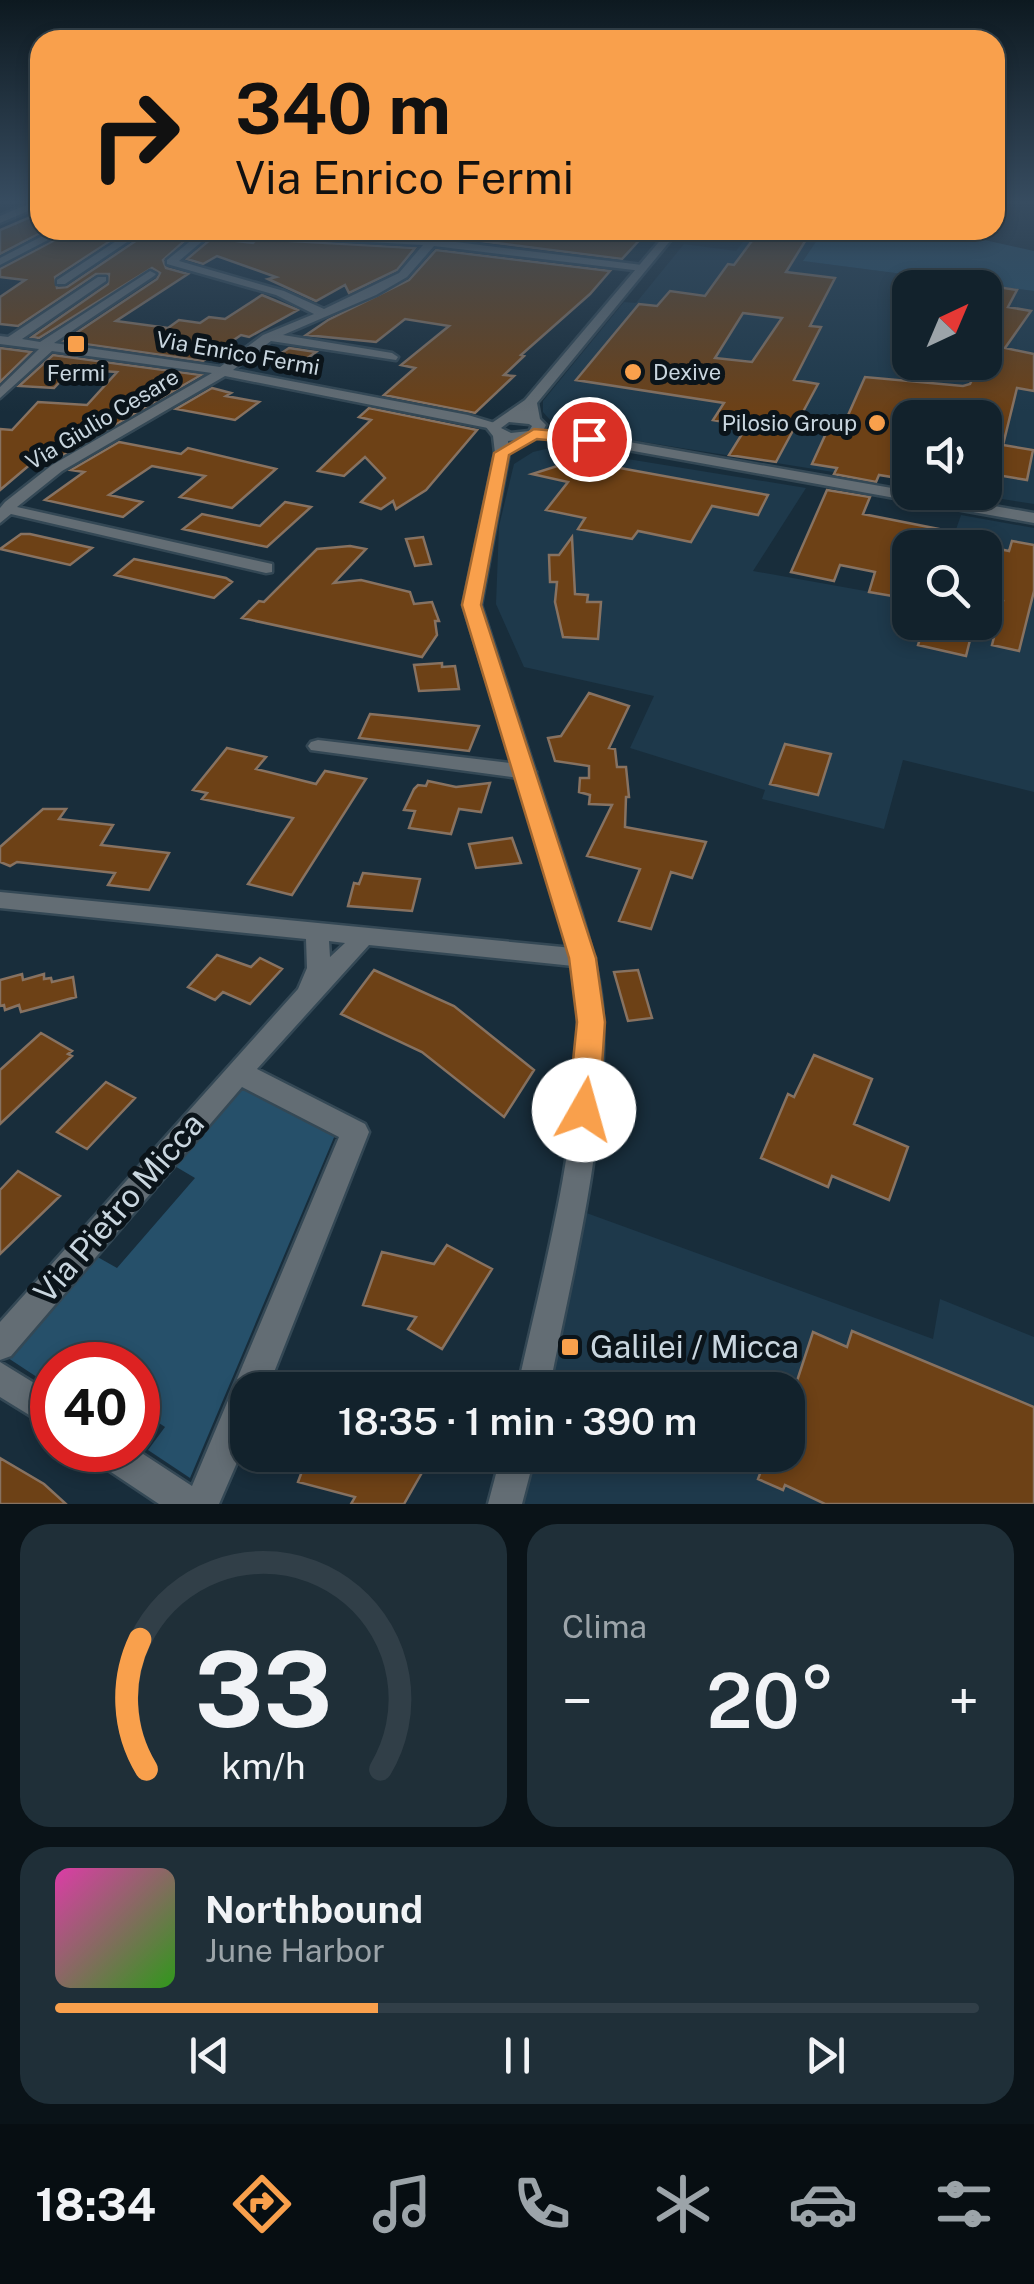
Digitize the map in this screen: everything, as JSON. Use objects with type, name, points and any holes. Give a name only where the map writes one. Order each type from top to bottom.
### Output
[{"type":"street","points":[[61,282],[76,272]]},
{"type":"street","points":[[209,272],[250,283],[322,313]]},
{"type":"street","name":"Via Giulio Cesare","points":[[3,514],[56,468],[94,450],[216,376],[271,337],[405,272]]},
{"type":"street","points":[[537,1372],[572,1206],[590,1072],[591,1022],[583,958],[472,605],[501,430],[530,403],[639,272]]},
{"type":"street","points":[[0,394],[47,345],[150,274]]},
{"type":"street","points":[[6,340],[102,279]]},
{"type":"street","points":[[271,337],[392,357]]},
{"type":"street","name":"Via Enrico Fermi","points":[[6,340],[219,371],[468,418],[501,430],[533,429]]},
{"type":"street","points":[[530,403],[533,429]]},
{"type":"street","points":[[501,430],[533,429],[1034,518]]},
{"type":"street","name":"Via Giulio Cesare","points":[[3,514],[266,568]]},
{"type":"street","points":[[318,746],[526,772]]},
{"type":"street","points":[[0,900],[583,958]]},
{"type":"street","name":"Via Pietro Micca","points":[[302,1000],[319,968],[317,933]]},
{"type":"street","name":"Via Pietro Micca","points":[[0,1345],[302,1000],[357,946],[360,937]]},
{"type":"street","points":[[238,1072],[355,1132],[258,1372]]},
{"type":"street","points":[[0,1378],[30,1398]]},
{"type":"street","points":[[202,1504],[230,1439]]},
{"type":"street","points":[[141,1472],[189,1504]]},
{"type":"street","points":[[505,1504],[513,1472]]},
{"type":"shaded area","points":[[661,272],[892,272],[892,380],[1002,380],[1002,287],[1034,291],[1034,504],[1002,499],[1002,400],[892,400],[892,477],[871,478],[576,431],[551,421],[543,412],[543,401],[624,302],[636,303]]},
{"type":"shaded area","points":[[1002,272],[1034,272],[1034,291],[1002,287]]},
{"type":"shaded area","points":[[554,447],[806,488],[753,571],[892,596],[892,640],[1002,640],[1002,530],[956,530],[961,515],[1034,528],[1034,792],[903,760],[884,829],[762,799],[765,790],[630,748],[654,696],[524,667],[496,604],[499,526],[514,464],[533,452]]},
{"type":"shaded area","points":[[240,1087],[335,1135],[235,1372],[230,1372],[230,1383],[190,1478],[160,1458],[160,1434],[165,1427],[160,1424],[160,1342],[30,1342],[30,1372],[5,1356],[94,1255],[117,1268],[195,1178],[173,1165]]},
{"type":"shaded area","points":[[581,1211],[933,1339],[940,1299],[1034,1337],[1034,1504],[523,1504],[530,1472],[805,1472],[805,1372],[550,1372]]},
{"type":"building","points":[[0,272],[62,272],[55,277],[57,288],[67,287],[89,272],[145,272],[39,338],[32,337],[108,284],[109,274],[96,274],[18,326],[0,324],[0,297],[25,280],[0,277]]},
{"type":"building","points":[[262,272],[392,272],[349,293],[345,285],[316,301],[268,279],[276,277]]},
{"type":"building","points":[[416,272],[609,272],[521,355],[524,356],[504,375],[514,376],[475,413],[384,395],[415,368],[401,365],[449,326],[405,319],[376,342],[306,335],[409,280]]},
{"type":"building","points":[[722,272],[788,272],[835,278],[810,326],[821,327],[794,380],[818,384],[776,462],[729,455],[747,426],[713,420],[724,403],[576,380],[639,304],[657,306],[670,291],[705,296]],"holes":[[[743,313],[782,318],[752,362],[715,358]]]},
{"type":"building","points":[[160,273],[188,274],[116,321],[168,328],[179,320],[200,323],[209,317],[225,319],[262,295],[298,310],[249,337],[241,335],[203,361],[64,341],[157,279]]},
{"type":"building","name":"Pilosio Group","points":[[1002,288],[1017,290],[1008,307],[1031,311],[1005,348],[1034,354],[1034,391],[1017,388],[1003,445],[1033,450],[1027,480],[1002,476],[1002,400],[892,400],[892,477],[879,475],[876,482],[834,474],[837,468],[812,464],[828,429],[841,431],[865,377],[970,384],[972,380],[1002,380]]},
{"type":"building","points":[[0,348],[31,352],[0,382]]},
{"type":"building","points":[[289,348],[316,352],[295,367],[268,362]]},
{"type":"building","points":[[53,355],[201,375],[46,465],[33,462],[0,490],[0,429],[12,430],[38,402],[87,405],[117,372],[72,369],[54,388],[19,386]]},
{"type":"building","points":[[212,388],[231,393],[226,396],[259,402],[235,420],[176,409]]},
{"type":"building","points":[[369,408],[477,430],[426,490],[396,509],[393,501],[381,509],[361,502],[385,478],[365,457],[344,476],[318,471],[371,420],[359,417]]},
{"type":"building","points":[[119,442],[181,454],[188,448],[276,469],[232,508],[180,497],[205,476],[152,466],[109,495],[142,502],[123,517],[45,500],[84,472],[71,470]]},
{"type":"building","points":[[576,460],[768,495],[758,515],[712,506],[691,542],[638,531],[632,539],[578,529],[585,518],[546,510],[568,482],[532,474]]},
{"type":"building","points":[[827,490],[870,497],[863,514],[944,530],[892,530],[892,596],[869,592],[875,572],[840,565],[834,581],[791,572]]},
{"type":"building","points":[[285,502],[311,507],[267,547],[183,529],[202,514],[260,526]]},
{"type":"building","points":[[21,534],[92,548],[70,565],[0,549]]},
{"type":"building","points":[[423,537],[431,564],[415,566],[406,539]]},
{"type":"building","points":[[572,537],[575,594],[588,595],[587,602],[601,602],[598,639],[563,637],[555,602],[557,582],[550,582],[549,555],[559,555]]},
{"type":"building","points":[[1012,541],[1034,545],[1034,591],[1019,651],[992,645],[993,640],[1002,640],[1002,550],[1009,551]]},
{"type":"building","points":[[317,549],[366,549],[334,583],[361,580],[410,592],[414,604],[432,602],[439,621],[435,621],[437,635],[422,657],[242,618],[259,601],[264,602]]},
{"type":"building","points":[[134,559],[232,582],[214,598],[115,575]]},
{"type":"building","points":[[920,640],[970,640],[966,656],[918,645]]},
{"type":"building","points":[[442,663],[442,667],[455,666],[459,689],[419,691],[414,665]]},
{"type":"building","points":[[589,693],[629,706],[609,748],[615,749],[617,767],[626,767],[629,797],[625,827],[706,842],[692,878],[671,872],[651,929],[619,921],[640,869],[587,856],[612,805],[589,804],[590,795],[579,792],[580,778],[589,778],[589,766],[555,761],[548,738],[561,736]]},
{"type":"building","points":[[370,714],[479,726],[469,751],[359,738]]},
{"type":"building","points":[[785,744],[831,754],[818,795],[770,784]]},
{"type":"building","points":[[227,748],[266,757],[256,769],[316,784],[325,771],[366,779],[292,895],[248,884],[293,818],[202,799],[207,793],[193,790]]},
{"type":"building","points":[[428,781],[456,787],[490,783],[481,812],[459,809],[451,834],[409,828],[415,811],[404,810],[414,789],[426,786]]},
{"type":"building","points":[[43,809],[66,809],[59,819],[113,825],[101,845],[169,853],[149,890],[108,885],[115,873],[17,862],[10,866],[0,862],[0,847]]},
{"type":"building","points":[[512,838],[521,863],[476,868],[469,844]]},
{"type":"building","points":[[363,873],[420,879],[412,911],[348,906],[354,883],[359,884]]},
{"type":"building","points":[[217,955],[251,967],[260,958],[282,969],[250,1004],[223,992],[215,1000],[188,987]]},
{"type":"building","points":[[374,970],[454,1006],[534,1070],[504,1117],[422,1052],[341,1014]]},
{"type":"building","points":[[638,970],[652,1018],[628,1021],[614,972]]},
{"type":"building","points":[[22,974],[23,980],[44,974],[44,979],[51,978],[52,982],[73,977],[76,997],[21,1012],[19,1005],[5,1010],[4,1005],[0,1006],[0,980]]},
{"type":"building","points":[[41,1033],[72,1051],[68,1054],[72,1056],[0,1124],[0,1070]]},
{"type":"building","points":[[814,1055],[872,1079],[854,1124],[908,1147],[889,1200],[832,1176],[828,1187],[761,1158],[788,1094],[794,1097]]},
{"type":"building","points":[[106,1082],[135,1098],[87,1149],[57,1132]]},
{"type":"building","points":[[18,1171],[60,1196],[0,1254],[0,1190]]},
{"type":"building","points":[[447,1245],[492,1269],[442,1349],[408,1329],[416,1317],[363,1305],[382,1252],[434,1264]]},
{"type":"building","points":[[852,1331],[1034,1407],[1034,1504],[825,1504],[785,1485],[783,1490],[758,1479],[761,1472],[805,1472],[805,1372],[800,1372],[813,1332],[847,1347]]},
{"type":"building","points":[[0,1458],[44,1484],[66,1504],[0,1504]]},
{"type":"building","points":[[302,1472],[422,1472],[404,1504],[351,1504],[355,1497],[298,1482]]},
{"type":"place","name":"Fermi","points":[[76,344]]},
{"type":"place","name":"Dexive","points":[[633,372]]},
{"type":"place","name":"Pilosio Group","points":[[877,423]]},
{"type":"place","name":"Galilei / Micca","points":[[570,1347]]},
{"type":"route","points":[[584,1110],[591,1022],[583,958],[472,605],[502,453],[534,434],[589,439]]}]
